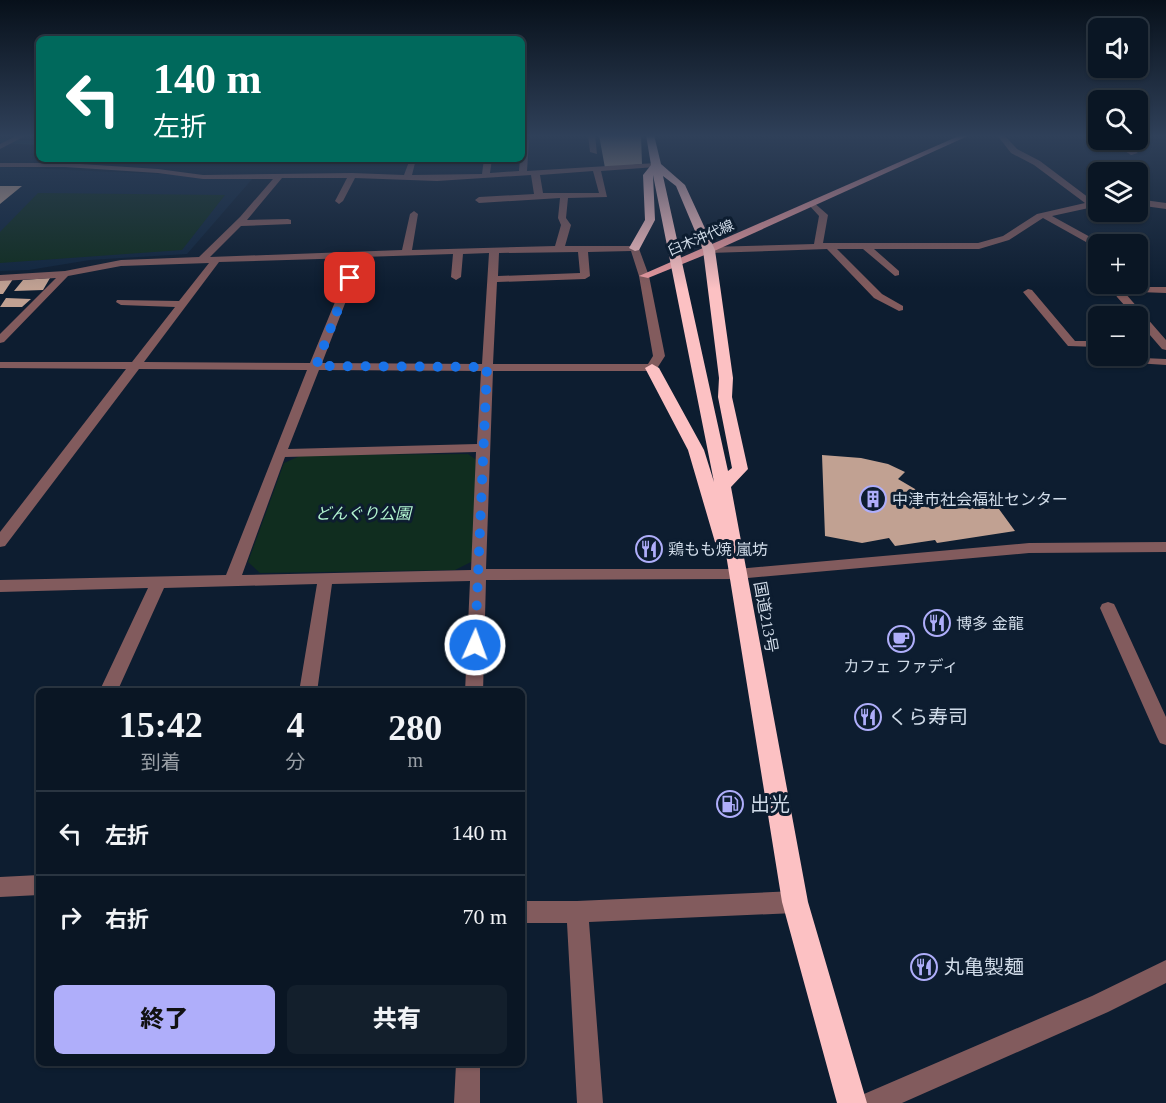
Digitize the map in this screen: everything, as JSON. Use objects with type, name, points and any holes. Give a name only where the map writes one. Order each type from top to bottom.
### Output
[{"type":"highway","points":[[635,248],[650,220],[649,186]]},
{"type":"highway","name":"国道213号","points":[[661,186],[723,486],[795,902],[852,1103]]},
{"type":"highway","points":[[681,186],[709,250],[726,378],[725,397],[740,469],[723,486]]},
{"type":"highway","points":[[652,368],[696,450],[716,521],[737,574]]},
{"type":"main road","name":"臼木沖代線","points":[[644,276],[709,250],[851,186]]},
{"type":"street","points":[[201,261],[271,186]]},
{"type":"street","points":[[339,201],[346,186]]},
{"type":"street","points":[[537,186],[539,196]]},
{"type":"street","points":[[478,200],[604,195],[602,186]]},
{"type":"street","points":[[1070,186],[1088,200]]},
{"type":"street","points":[[559,249],[566,225],[562,218],[564,196]]},
{"type":"street","points":[[812,204],[824,215],[823,246],[878,296],[899,308]]},
{"type":"street","points":[[1148,204],[1166,206]]},
{"type":"street","points":[[709,250],[823,246],[979,246],[1006,238],[1044,215],[1088,205]]},
{"type":"street","points":[[406,254],[414,214]]},
{"type":"street","points":[[1044,215],[1088,239]]},
{"type":"street","points":[[239,223],[288,222]]},
{"type":"street","points":[[865,246],[895,273]]},
{"type":"street","points":[[0,278],[65,274],[121,263],[494,250],[635,248],[644,276],[659,356],[652,368],[0,365]]},
{"type":"street","points":[[492,279],[585,276],[583,249]]},
{"type":"street","points":[[474,688],[483,448],[494,250]]},
{"type":"street","points":[[456,278],[458,252]]},
{"type":"street","points":[[232,579],[359,256]]},
{"type":"street","points":[[0,542],[216,260]]},
{"type":"street","points":[[0,340],[65,274]]},
{"type":"street","points":[[1148,290],[1166,290]]},
{"type":"street","points":[[1028,292],[1072,344],[1088,344]]},
{"type":"street","points":[[1121,295],[1166,347]]},
{"type":"street","points":[[121,302],[183,304]]},
{"type":"street","points":[[1151,332],[1166,332]]},
{"type":"street","points":[[1148,361],[1166,362]]},
{"type":"street","points":[[280,453],[483,448]]},
{"type":"street","points":[[0,586],[232,579],[326,580],[478,575],[737,574],[1029,548],[1166,547]]},
{"type":"street","points":[[309,688],[326,580]]},
{"type":"street","points":[[110,688],[158,583]]},
{"type":"street","points":[[1108,608],[1166,737]]},
{"type":"street","points":[[0,887],[36,885]]},
{"type":"street","points":[[525,912],[577,912],[795,902]]},
{"type":"street","points":[[577,912],[590,1103]]},
{"type":"street","points":[[873,1103],[1164,976]]},
{"type":"street","points":[[467,1103],[468,1066]]},
{"type":"shaded area","points":[[0,186],[246,186],[187,254],[90,260],[29,270],[0,271]]},
{"type":"green space","points":[[38,193],[225,195],[182,250],[0,263],[0,232]]},
{"type":"green space","name":"どんぐり公園","points":[[468,454],[478,461],[473,561],[455,570],[260,573],[248,562],[284,463],[302,455]]},
{"type":"building","points":[[0,186],[21,186],[0,204]]},
{"type":"building","points":[[50,278],[43,290],[14,291],[23,280]]},
{"type":"building","points":[[13,279],[3,294],[0,294],[0,280]]},
{"type":"building","points":[[6,298],[31,299],[22,307],[0,307]]},
{"type":"building","name":"中津市社会福祉センター","points":[[822,455],[861,458],[888,464],[905,472],[898,479],[915,489],[927,503],[988,494],[1015,531],[937,543],[935,540],[895,546],[889,538],[862,543],[825,536]]},
{"type":"place","name":"中津市社会福祉センター","points":[[873,499]]},
{"type":"place","name":"鶏もも焼 嵐坊","points":[[649,549]]},
{"type":"place","name":"博多 金龍","points":[[937,623]]},
{"type":"place","name":"カフェ ファディ","points":[[901,639]]},
{"type":"place","name":"くら寿司","points":[[868,717]]},
{"type":"place","name":"出光","points":[[730,804]]},
{"type":"place","name":"丸亀製麺","points":[[924,967]]},
{"type":"route","points":[[350,278],[316,366],[487,367],[475,645]]}]
